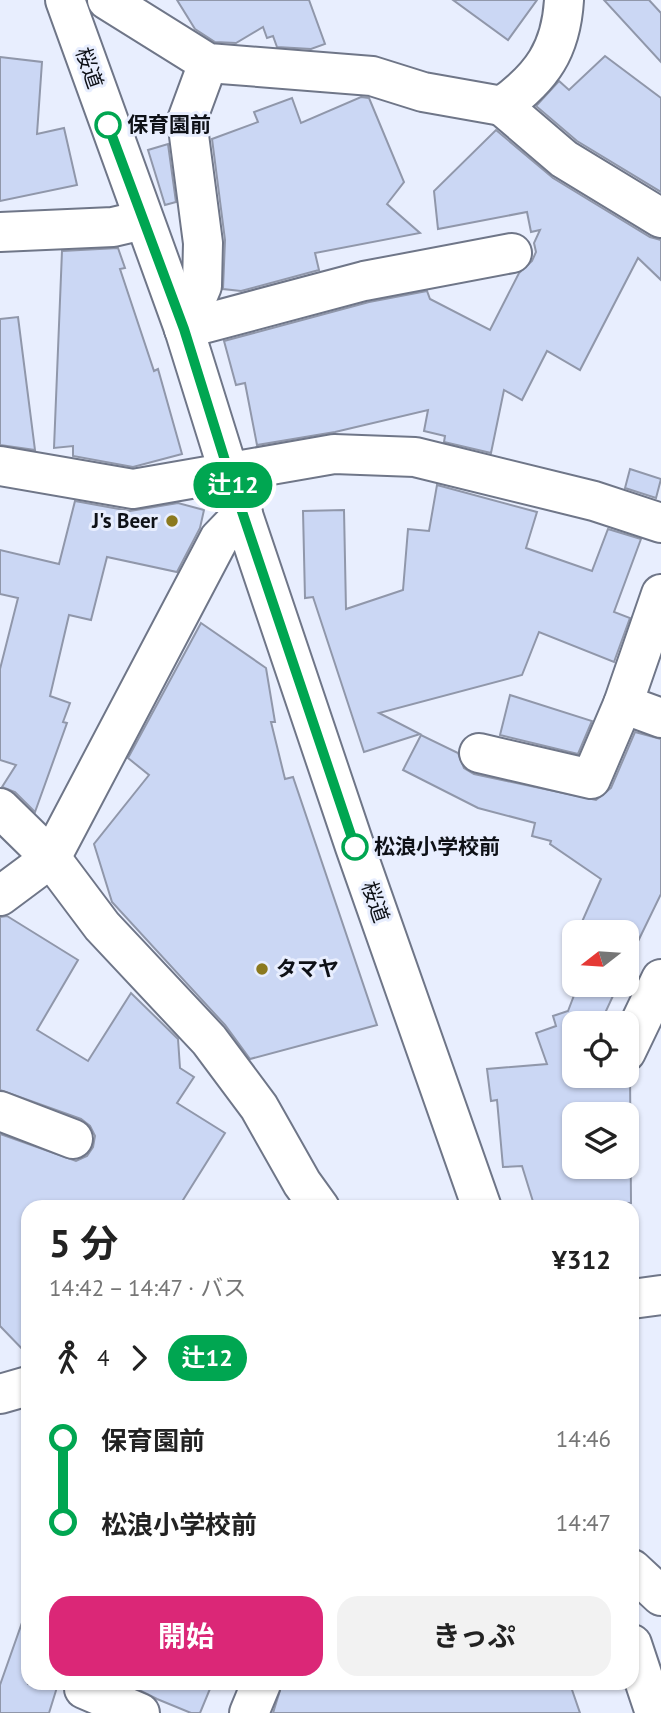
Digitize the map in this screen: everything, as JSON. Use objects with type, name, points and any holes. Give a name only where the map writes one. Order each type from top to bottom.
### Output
[{"type":"street","name":"桜道","points":[[65,0],[184,329],[228,470],[479,1200]]},
{"type":"street","points":[[107,0],[208,63],[372,76],[423,92],[502,106],[564,159],[661,218]]},
{"type":"street","points":[[502,106],[526,89],[551,57],[563,27],[564,0]]},
{"type":"street","points":[[184,329],[202,286],[203,243],[187,120],[208,63]]},
{"type":"street","points":[[0,232],[113,227],[143,220]]},
{"type":"street","points":[[184,329],[364,281],[512,253]]},
{"type":"street","points":[[0,466],[133,489],[228,470],[334,454],[415,457],[594,501],[661,523]]},
{"type":"street","points":[[0,896],[51,858],[219,539],[243,514]]},
{"type":"street","points":[[479,753],[591,779],[623,704],[661,594]]},
{"type":"street","points":[[623,704],[661,718]]},
{"type":"street","points":[[0,808],[51,858],[102,926],[209,1040],[259,1107],[314,1200]]},
{"type":"street","points":[[639,1025],[661,979]]},
{"type":"street","points":[[0,1111],[73,1139]]},
{"type":"street","points":[[639,1298],[661,1295]]},
{"type":"street","points":[[0,1394],[21,1388]]},
{"type":"street","points":[[639,1576],[661,1596]]},
{"type":"street","points":[[639,1665],[655,1713]]},
{"type":"street","points":[[249,1713],[259,1690]]},
{"type":"street","points":[[82,1695],[141,1713]]},
{"type":"building","points":[[177,0],[309,0],[325,44],[311,49],[277,47],[273,36],[267,38],[263,27],[236,43],[215,42],[195,29]]},
{"type":"building","points":[[453,0],[537,0],[508,40]]},
{"type":"building","points":[[604,0],[649,0],[661,13],[661,62]]},
{"type":"building","points":[[605,56],[661,98],[661,192],[577,141],[536,106],[559,81],[569,90]]},
{"type":"building","points":[[0,57],[42,62],[37,134],[64,128],[77,185],[0,201]]},
{"type":"building","points":[[361,97],[369,98],[404,182],[387,204],[420,233],[315,253],[319,270],[241,291],[223,289],[225,240],[212,139],[258,122],[254,112],[292,98],[301,123]]},
{"type":"building","points":[[496,130],[553,178],[650,237],[661,240],[661,280],[638,258],[580,370],[547,351],[522,400],[504,390],[491,453],[444,442],[445,436],[424,431],[428,410],[335,432],[257,445],[245,383],[236,385],[224,341],[369,302],[427,291],[430,299],[490,330],[519,273],[532,261],[536,252],[534,243],[540,230],[531,232],[527,212],[438,229],[434,191]]},
{"type":"building","points":[[168,144],[176,202],[165,205],[148,150]]},
{"type":"building","points":[[118,248],[125,268],[120,269],[154,371],[158,369],[182,454],[133,467],[73,456],[73,446],[54,448],[62,251]]},
{"type":"building","points":[[18,317],[35,450],[0,445],[0,319]]},
{"type":"building","points":[[630,469],[661,479],[656,498],[625,488]]},
{"type":"building","points":[[437,485],[537,512],[526,548],[592,571],[608,529],[641,539],[614,612],[630,618],[614,662],[539,632],[522,675],[379,713],[420,734],[364,752],[313,597],[305,598],[303,511],[344,510],[346,609],[403,590],[408,529],[429,531]]},
{"type":"building","points":[[75,501],[130,511],[178,503],[204,510],[200,528],[177,572],[107,557],[91,620],[69,615],[50,696],[70,703],[63,722],[67,723],[35,812],[15,792],[2,787],[16,765],[0,760],[0,669],[18,598],[0,594],[0,550],[59,564]]},
{"type":"building","name":"タマヤ","points":[[201,623],[266,668],[275,722],[271,722],[285,779],[293,777],[377,1025],[250,1059],[225,1025],[112,902],[94,844],[149,775],[128,758]]},
{"type":"building","points":[[510,695],[592,721],[578,754],[500,735]]},
{"type":"building","points":[[635,732],[661,739],[661,894],[639,939],[639,920],[583,920],[601,879],[550,844],[551,841],[532,836],[535,823],[478,808],[403,770],[421,735],[458,753],[464,768],[474,774],[596,800],[611,788]]},
{"type":"building","points":[[7,916],[78,960],[37,1030],[88,1061],[131,993],[178,1039],[180,1068],[194,1077],[177,1103],[225,1133],[183,1200],[21,1200],[21,1348],[0,1326],[0,1134],[76,1161],[87,1156],[93,1147],[95,1136],[90,1126],[81,1119],[0,1090],[0,917]]},
{"type":"building","points":[[573,998],[612,998],[606,1011],[568,1011]]},
{"type":"building","points":[[562,1013],[562,1088],[630,1088],[630,1102],[562,1102],[562,1179],[631,1179],[631,1200],[533,1200],[522,1166],[503,1167],[497,1100],[491,1101],[487,1069],[547,1064],[536,1033],[556,1026],[553,1016]]},
{"type":"building","points":[[21,1626],[21,1690],[56,1690],[49,1713],[0,1713],[0,1685]]},
{"type":"building","points":[[139,1690],[210,1690],[200,1713],[191,1713]]},
{"type":"building","points":[[280,1690],[572,1690],[580,1713],[273,1713]]},
{"type":"bus line","name":"辻12","points":[[108,125],[184,329],[228,470],[355,847]]},
{"type":"place","name":"保育園前","points":[[108,125]]},
{"type":"place","name":"J's Beer","points":[[172,521]]},
{"type":"place","name":"松浪小学校前","points":[[355,847]]},
{"type":"place","name":"タマヤ","points":[[262,969]]}]
